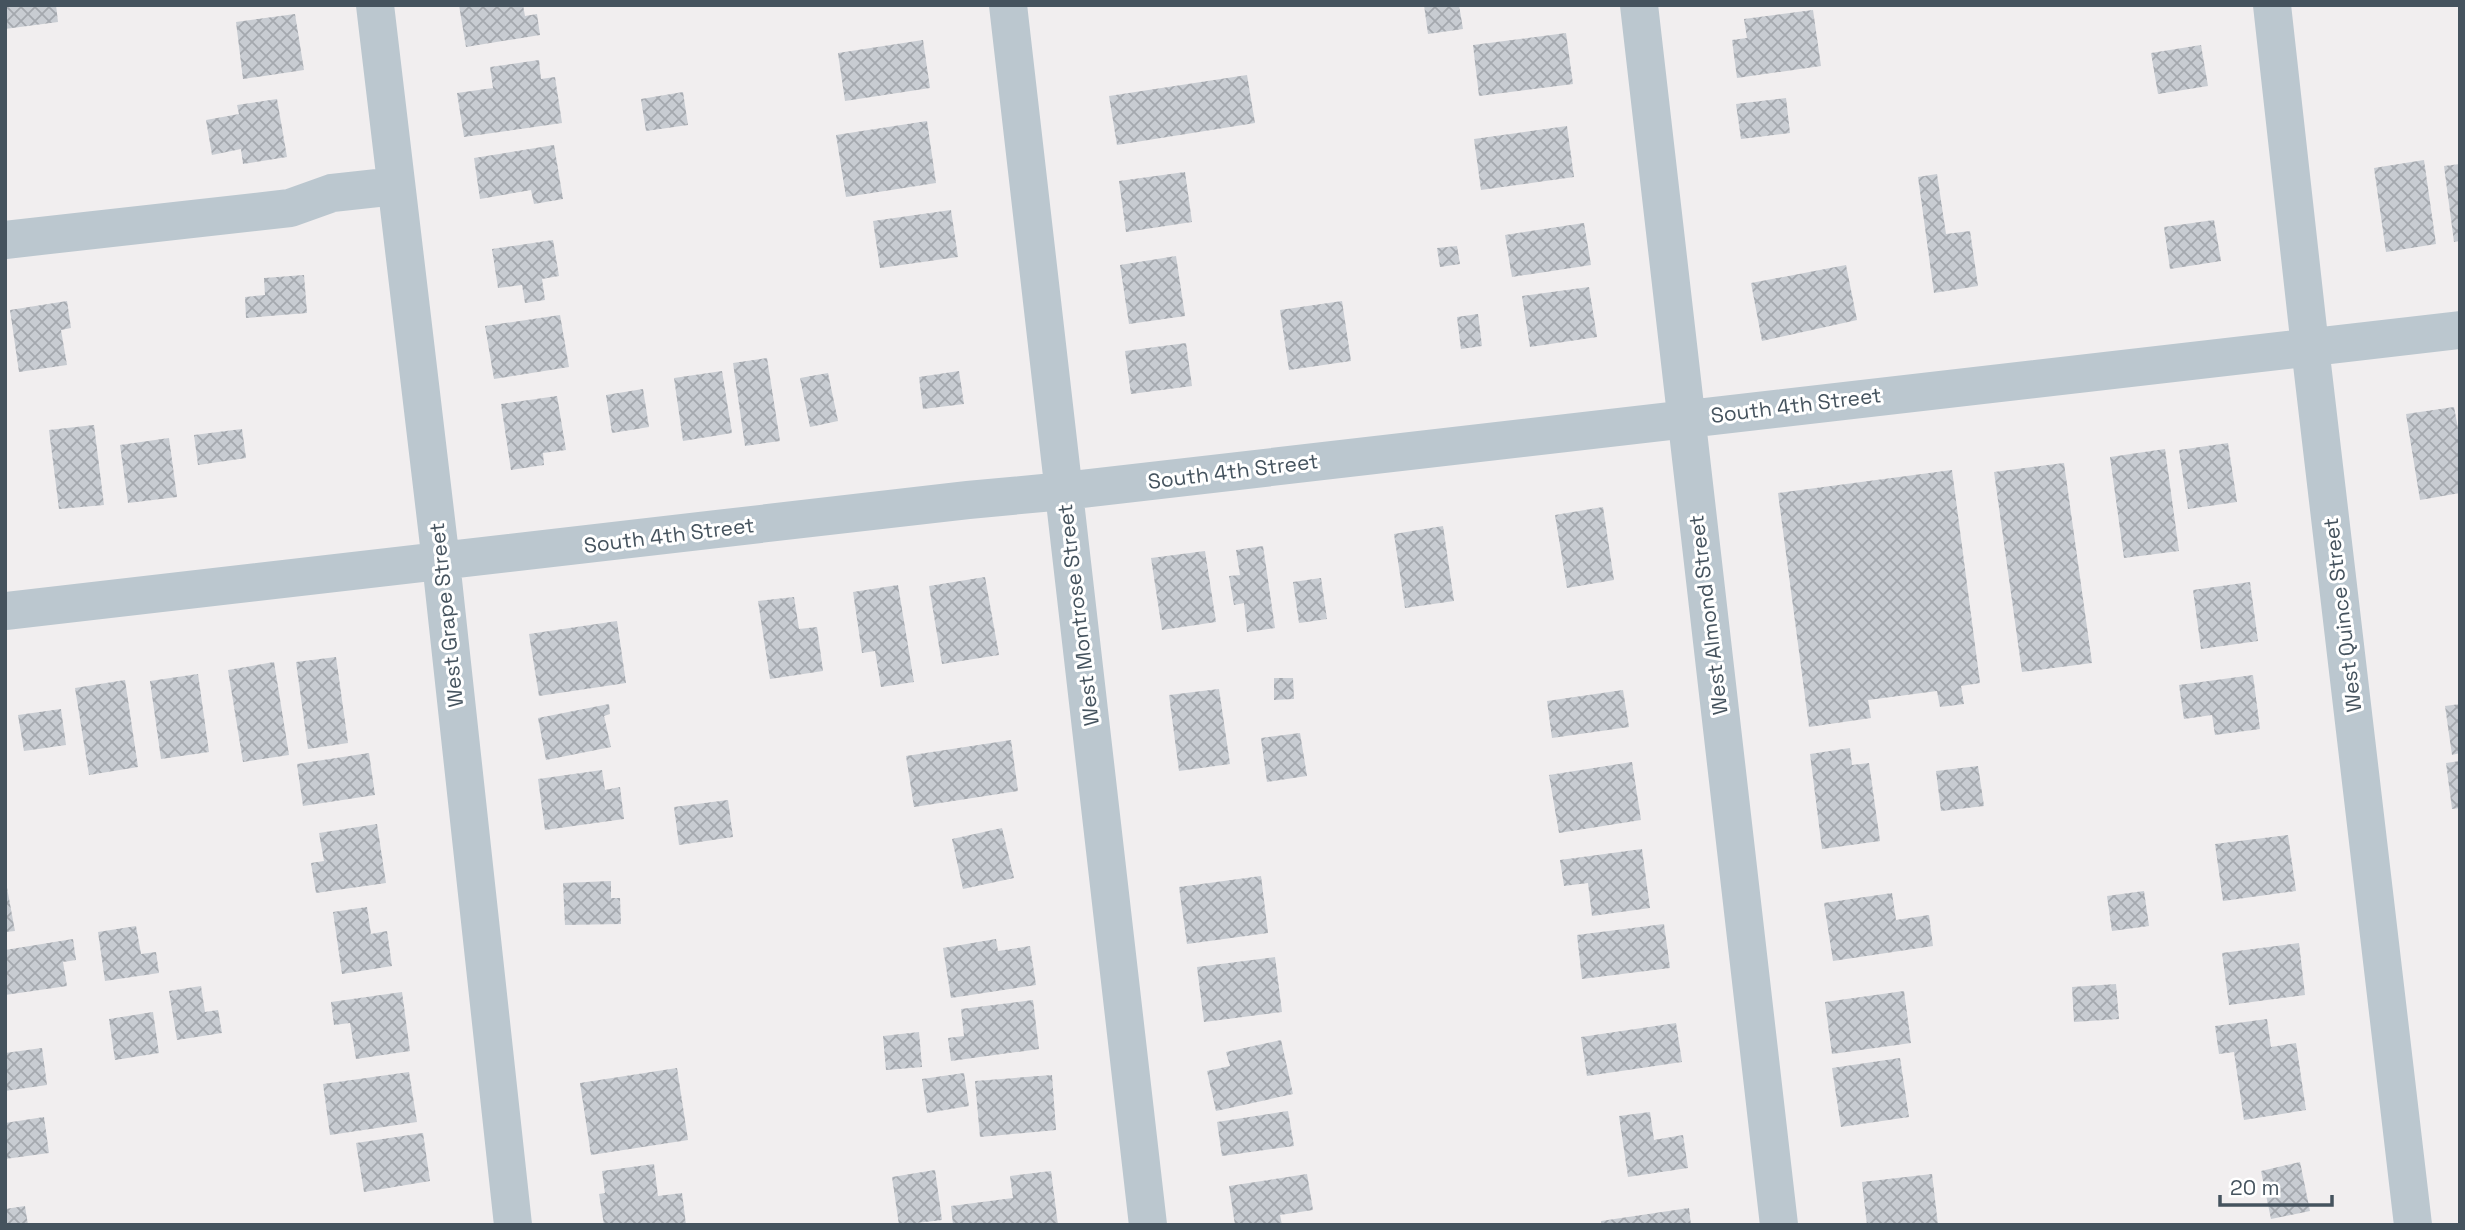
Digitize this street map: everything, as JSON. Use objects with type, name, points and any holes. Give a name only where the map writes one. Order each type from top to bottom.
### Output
[{"type":"street","name":"West Grape Street","points":[[375,5],[441,562],[513,1225]]},
{"type":"street","name":"West Montrose Street","points":[[1008,5],[1148,1225]]},
{"type":"street","name":"West Almond Street","points":[[1639,5],[1779,1225]]},
{"type":"street","name":"West Quince Street","points":[[2272,5],[2413,1225]]},
{"type":"street","points":[[5,240],[290,208],[332,193],[396,186]]},
{"type":"street","name":"South 4th Street","points":[[5,611],[2460,330]]},
{"type":"building","points":[[5,5],[56,5],[58,22],[5,29]]},
{"type":"building","points":[[459,5],[523,5],[525,16],[537,14],[540,35],[466,47]]},
{"type":"building","points":[[1424,5],[1459,5],[1463,29],[1428,34]]},
{"type":"building","points":[[1813,10],[1821,66],[1737,78],[1732,40],[1747,38],[1744,19]]},
{"type":"building","points":[[295,14],[304,70],[243,79],[236,22]]},
{"type":"building","points":[[1566,33],[1573,84],[1479,96],[1473,45]]},
{"type":"building","points":[[923,40],[930,88],[845,101],[838,53]]},
{"type":"building","points":[[2201,45],[2208,86],[2158,94],[2151,53]]},
{"type":"building","points":[[539,60],[541,79],[555,77],[562,123],[464,137],[457,93],[493,88],[490,67]]},
{"type":"building","points":[[1247,75],[1255,123],[1117,145],[1109,96]]},
{"type":"building","points":[[683,92],[688,125],[646,131],[641,99]]},
{"type":"building","points":[[1786,98],[1790,133],[1741,139],[1736,104]]},
{"type":"building","points":[[277,99],[287,157],[243,164],[241,149],[212,155],[206,120],[239,114],[237,105]]},
{"type":"building","points":[[927,121],[936,183],[846,197],[836,135]]},
{"type":"building","points":[[1567,126],[1574,177],[1481,190],[1474,139]]},
{"type":"building","points":[[554,145],[563,199],[534,204],[531,190],[480,199],[474,158]]},
{"type":"building","points":[[2424,160],[2436,244],[2386,252],[2374,168]]},
{"type":"building","points":[[2460,164],[2460,241],[2454,242],[2444,166]]},
{"type":"building","points":[[1185,172],[1192,222],[1126,232],[1119,181]]},
{"type":"building","points":[[1937,174],[1946,234],[1970,231],[1978,286],[1934,293],[1918,177]]},
{"type":"building","points":[[951,210],[958,257],[880,268],[873,221]]},
{"type":"building","points":[[2214,220],[2221,261],[2170,269],[2164,227]]},
{"type":"building","points":[[1584,223],[1591,265],[1512,277],[1505,235]]},
{"type":"building","points":[[553,240],[559,276],[542,279],[545,300],[525,303],[522,285],[498,288],[492,249]]},
{"type":"building","points":[[1457,246],[1460,264],[1440,267],[1437,248]]},
{"type":"building","points":[[1176,256],[1185,316],[1129,324],[1120,265]]},
{"type":"building","points":[[1846,265],[1857,320],[1762,341],[1751,283]]},
{"type":"building","points":[[304,275],[307,313],[246,318],[245,297],[265,295],[264,278]]},
{"type":"building","points":[[1589,287],[1597,337],[1530,347],[1522,296]]},
{"type":"building","points":[[67,301],[71,328],[61,330],[67,365],[19,372],[10,310]]},
{"type":"building","points":[[1342,301],[1351,361],[1289,370],[1280,310]]},
{"type":"building","points":[[1478,314],[1482,346],[1461,349],[1457,317]]},
{"type":"building","points":[[560,315],[569,367],[494,379],[485,326]]},
{"type":"building","points":[[1186,343],[1192,386],[1131,394],[1125,351]]},
{"type":"building","points":[[767,358],[780,441],[745,446],[733,363]]},
{"type":"building","points":[[722,371],[732,433],[683,441],[674,378]]},
{"type":"building","points":[[959,371],[964,404],[923,409],[919,377]]},
{"type":"building","points":[[828,373],[838,421],[810,427],[800,378]]},
{"type":"building","points":[[643,389],[649,427],[612,433],[606,395]]},
{"type":"building","points":[[557,396],[566,450],[543,453],[544,465],[511,470],[501,404]]},
{"type":"building","points":[[2454,407],[2460,439],[2460,493],[2420,500],[2406,414]]},
{"type":"building","points":[[94,425],[104,505],[59,509],[49,430]]},
{"type":"building","points":[[242,429],[246,458],[198,465],[194,435]]},
{"type":"building","points":[[169,438],[177,497],[128,503],[120,445]]},
{"type":"building","points":[[2228,443],[2237,502],[2188,509],[2179,450]]},
{"type":"building","points":[[2165,449],[2179,551],[2124,558],[2110,457]]},
{"type":"building","points":[[2064,463],[2092,663],[2022,672],[1994,472]]},
{"type":"building","points":[[1952,470],[1980,683],[1961,686],[1964,704],[1940,707],[1937,691],[1868,700],[1871,718],[1809,727],[1778,493]]},
{"type":"building","points":[[1603,507],[1614,580],[1567,588],[1555,515]]},
{"type":"building","points":[[1443,526],[1454,601],[1405,608],[1394,534]]},
{"type":"building","points":[[1263,546],[1275,628],[1247,632],[1244,603],[1234,605],[1229,576],[1240,575],[1236,550]]},
{"type":"building","points":[[1205,551],[1216,622],[1162,630],[1151,558]]},
{"type":"building","points":[[985,577],[999,655],[942,664],[929,586]]},
{"type":"building","points":[[1321,578],[1327,619],[1299,623],[1293,582]]},
{"type":"building","points":[[2250,582],[2258,641],[2201,649],[2193,590]]},
{"type":"building","points":[[898,585],[914,682],[881,687],[875,651],[862,653],[853,592]]},
{"type":"building","points":[[794,597],[799,629],[817,627],[823,671],[770,679],[758,601]]},
{"type":"building","points":[[617,621],[626,683],[539,696],[529,634]]},
{"type":"building","points":[[336,657],[348,743],[308,749],[296,662]]},
{"type":"building","points":[[274,662],[289,755],[243,762],[228,670]]},
{"type":"building","points":[[198,674],[209,752],[161,759],[150,681]]},
{"type":"building","points":[[2253,675],[2260,729],[2215,735],[2212,715],[2184,719],[2179,685]]},
{"type":"building","points":[[1274,678],[1293,678],[1294,699],[1274,700]]},
{"type":"building","points":[[125,680],[138,767],[89,775],[75,688]]},
{"type":"building","points":[[1219,689],[1230,764],[1179,771],[1169,695]]},
{"type":"building","points":[[1623,690],[1629,727],[1552,738],[1547,701]]},
{"type":"building","points":[[609,704],[610,714],[604,716],[611,747],[546,760],[538,718]]},
{"type":"building","points":[[2460,704],[2460,753],[2452,755],[2445,706]]},
{"type":"building","points":[[61,709],[66,745],[24,751],[18,715]]},
{"type":"building","points":[[1300,733],[1307,776],[1267,782],[1261,738]]},
{"type":"building","points":[[1011,740],[1018,791],[914,807],[906,756]]},
{"type":"building","points":[[1850,748],[1852,765],[1869,763],[1880,841],[1822,849],[1810,754]]},
{"type":"building","points":[[369,753],[375,795],[303,806],[297,764]]},
{"type":"building","points":[[2460,761],[2460,808],[2452,809],[2446,763]]},
{"type":"building","points":[[1632,762],[1641,820],[1559,833],[1549,775]]},
{"type":"building","points":[[1978,766],[1984,806],[1941,811],[1936,771]]},
{"type":"building","points":[[602,770],[605,790],[620,787],[624,819],[545,830],[538,779]]},
{"type":"building","points":[[728,800],[733,837],[679,845],[674,807]]},
{"type":"building","points":[[377,824],[386,883],[316,893],[311,863],[324,861],[319,833]]},
{"type":"building","points":[[1002,828],[1014,878],[963,889],[952,839]]},
{"type":"building","points":[[2288,835],[2296,891],[2223,901],[2215,844]]},
{"type":"building","points":[[1642,849],[1650,908],[1592,916],[1588,883],[1564,886],[1560,860]]},
{"type":"building","points":[[1261,876],[1268,933],[1187,944],[1179,887]]},
{"type":"building","points":[[5,877],[15,931],[5,932]]},
{"type":"building","points":[[611,881],[611,898],[620,898],[621,924],[565,925],[563,883]]},
{"type":"building","points":[[2144,891],[2149,926],[2112,931],[2107,896]]},
{"type":"building","points":[[1892,893],[1896,920],[1929,915],[1933,946],[1833,961],[1824,903]]},
{"type":"building","points":[[367,907],[371,934],[387,931],[392,966],[342,974],[333,912]]},
{"type":"building","points":[[1664,924],[1670,968],[1582,979],[1577,935]]},
{"type":"building","points":[[136,926],[141,954],[156,952],[159,973],[105,981],[98,932]]},
{"type":"building","points":[[73,939],[76,960],[63,962],[67,986],[5,995],[5,950]]},
{"type":"building","points":[[996,939],[998,951],[1030,946],[1036,985],[951,998],[943,948]]},
{"type":"building","points":[[2299,943],[2305,995],[2229,1005],[2222,953]]},
{"type":"building","points":[[1275,957],[1282,1012],[1204,1022],[1197,967]]},
{"type":"building","points":[[2116,984],[2119,1019],[2074,1022],[2072,987]]},
{"type":"building","points":[[201,986],[205,1012],[218,1010],[222,1033],[177,1040],[169,991]]},
{"type":"building","points":[[1904,991],[1911,1043],[1832,1054],[1825,1002]]},
{"type":"building","points":[[402,992],[410,1051],[356,1059],[350,1023],[334,1025],[331,1002]]},
{"type":"building","points":[[1033,1000],[1039,1049],[951,1061],[948,1038],[964,1036],[961,1009]]},
{"type":"building","points":[[153,1012],[159,1053],[115,1060],[109,1019]]},
{"type":"building","points":[[2267,1019],[2271,1047],[2296,1043],[2306,1110],[2244,1120],[2234,1052],[2219,1054],[2215,1026]]},
{"type":"building","points":[[1676,1023],[1682,1062],[1587,1076],[1581,1037]]},
{"type":"building","points":[[919,1032],[922,1067],[886,1070],[883,1036]]},
{"type":"building","points":[[1281,1040],[1293,1094],[1216,1111],[1207,1071],[1230,1066],[1226,1052]]},
{"type":"building","points":[[42,1048],[47,1085],[5,1091],[5,1053]]},
{"type":"building","points":[[1900,1058],[1909,1117],[1841,1127],[1832,1068]]},
{"type":"building","points":[[677,1068],[688,1140],[591,1155],[580,1083]]},
{"type":"building","points":[[409,1072],[417,1122],[330,1135],[323,1084]]},
{"type":"building","points":[[964,1073],[969,1106],[927,1113],[922,1079]]},
{"type":"building","points":[[1052,1075],[1056,1130],[980,1137],[975,1081]]},
{"type":"building","points":[[1288,1111],[1294,1146],[1222,1156],[1217,1122]]},
{"type":"building","points":[[1650,1112],[1654,1140],[1683,1135],[1688,1168],[1628,1177],[1619,1116]]},
{"type":"building","points":[[44,1117],[49,1153],[5,1159],[5,1123]]},
{"type":"building","points":[[423,1133],[430,1181],[364,1192],[356,1143]]},
{"type":"building","points":[[2300,1162],[2310,1211],[2271,1219],[2261,1171]]},
{"type":"building","points":[[654,1164],[658,1196],[682,1193],[686,1225],[604,1225],[599,1194],[605,1193],[602,1171]]},
{"type":"building","points":[[935,1170],[942,1220],[899,1225],[892,1177]]},
{"type":"building","points":[[1051,1171],[1058,1225],[953,1225],[951,1206],[1013,1198],[1010,1176]]},
{"type":"building","points":[[1307,1174],[1313,1210],[1280,1215],[1282,1225],[1235,1225],[1229,1186]]},
{"type":"building","points":[[1932,1174],[1938,1225],[1867,1225],[1862,1182]]},
{"type":"building","points":[[25,1206],[28,1225],[5,1225],[5,1209]]},
{"type":"building","points":[[1689,1208],[1691,1225],[1602,1225],[1601,1221]]}]
